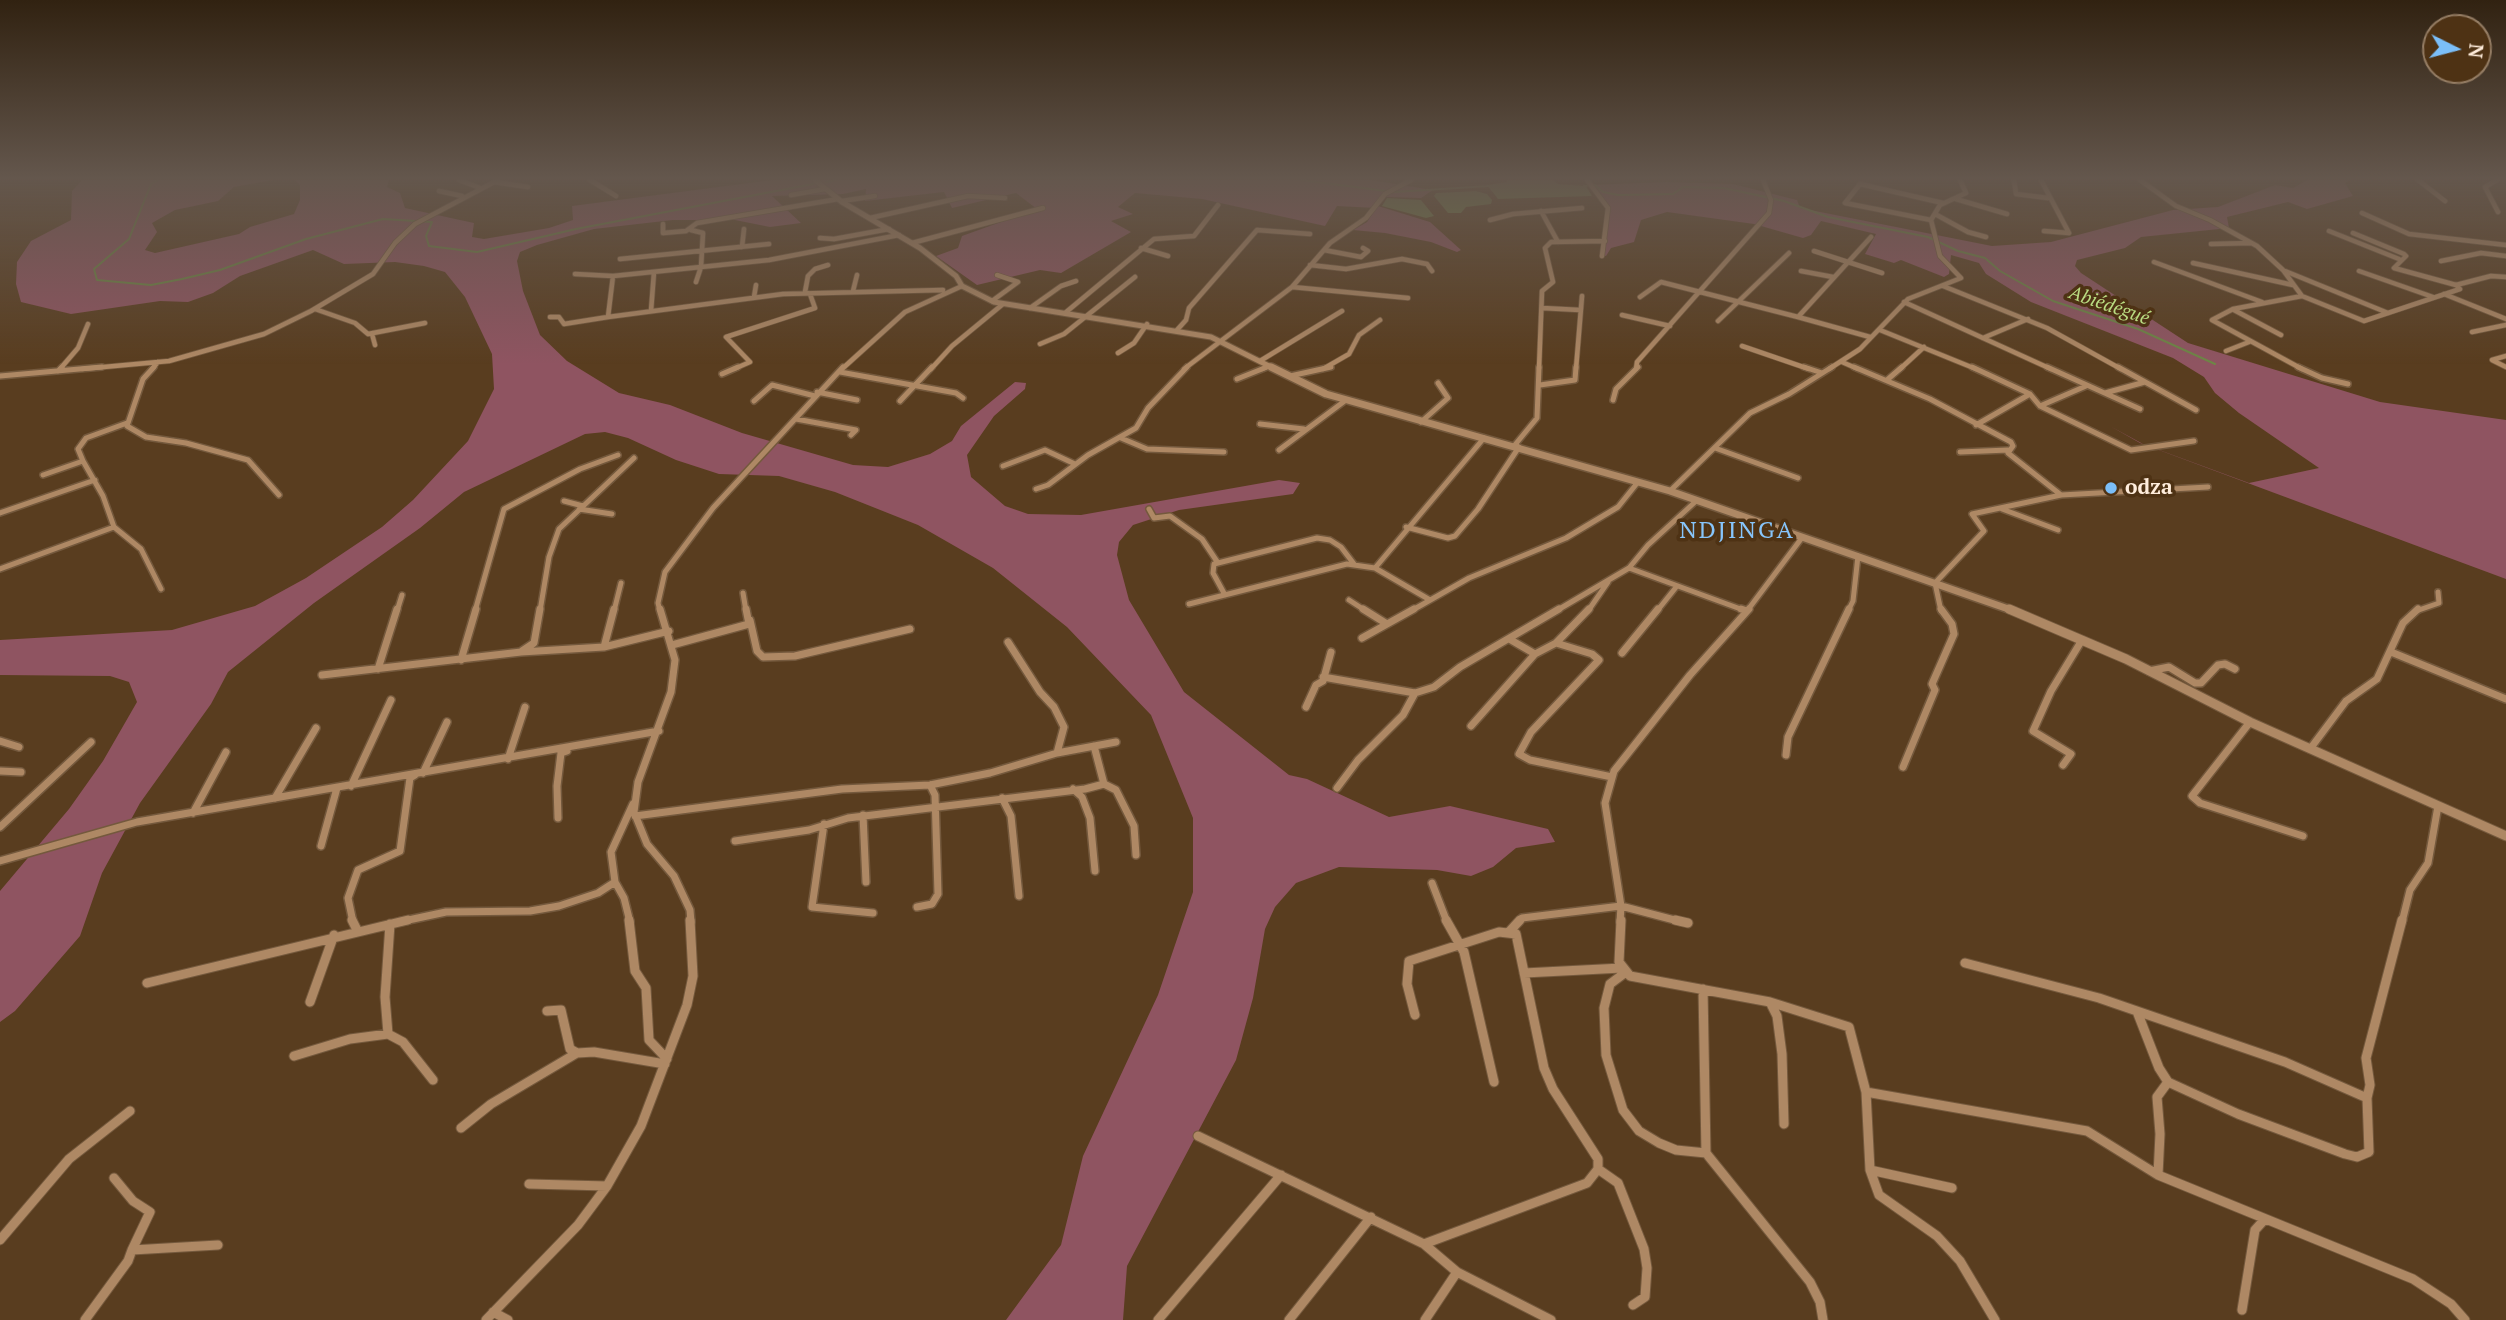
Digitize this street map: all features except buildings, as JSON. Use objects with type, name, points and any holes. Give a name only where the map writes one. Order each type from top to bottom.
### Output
[{"type":"street","points":[[0,376],[158,362],[253,337],[315,309],[380,269],[396,242]]},
{"type":"street","points":[[696,282],[701,267],[702,242]]},
{"type":"street","points":[[742,247],[743,242]]},
{"type":"street","points":[[829,242],[831,248]]},
{"type":"street","points":[[575,274],[613,276],[793,257],[864,242]]},
{"type":"street","points":[[912,243],[917,242]]},
{"type":"street","points":[[1065,313],[1150,242]]},
{"type":"street","points":[[1177,330],[1186,320],[1189,308],[1246,242]]},
{"type":"street","points":[[1036,489],[1048,485],[1075,464],[1136,428],[1155,399],[1180,372],[1219,339],[1292,287],[1324,250],[1335,242]]},
{"type":"street","points":[[1406,527],[1448,538],[1455,536],[1478,509],[1537,418],[1542,291],[1553,282],[1545,248],[1549,243],[1577,242]]},
{"type":"street","points":[[1602,256],[1605,242]]},
{"type":"street","points":[[1613,400],[1616,389],[1743,242]]},
{"type":"street","points":[[1798,317],[1867,242]]},
{"type":"street","points":[[1670,491],[1750,413],[1789,394],[1842,362],[1880,330],[1904,302],[1961,278],[1940,256],[1936,242]]},
{"type":"street","points":[[2250,242],[2283,270],[2302,296],[2364,321],[2460,289],[2456,285]]},
{"type":"street","points":[[2354,242],[2401,261]]},
{"type":"street","points":[[2373,242],[2406,256],[2394,268],[2456,285],[2491,276],[2506,277]]},
{"type":"street","points":[[2476,242],[2506,245]]},
{"type":"street","points":[[912,243],[956,276],[962,286],[992,301],[1147,324],[1219,339],[1288,376],[1346,400],[1670,491],[1695,502],[1935,583],[2082,640],[2310,750],[2506,836]]},
{"type":"street","points":[[2211,244],[2253,243]]},
{"type":"street","points":[[620,259],[769,244]]},
{"type":"street","points":[[1141,248],[1168,256]]},
{"type":"street","points":[[1324,250],[1361,257],[1368,251],[1363,248]]},
{"type":"street","points":[[1814,251],[1882,272]]},
{"type":"street","points":[[1718,321],[1789,253]]},
{"type":"street","points":[[2441,261],[2481,253],[2506,256]]},
{"type":"street","points":[[1310,265],[1346,269],[1402,259],[1427,264],[1432,271]]},
{"type":"street","points":[[2154,262],[2264,303]]},
{"type":"street","points":[[2193,263],[2294,285]]},
{"type":"street","points":[[805,292],[811,271],[828,265]]},
{"type":"street","points":[[2283,270],[2389,313]]},
{"type":"street","points":[[1801,271],[1833,277]]},
{"type":"street","points":[[2358,271],[2433,297]]},
{"type":"street","points":[[651,311],[654,272]]},
{"type":"street","points":[[852,291],[857,275]]},
{"type":"street","points":[[992,301],[1018,282],[997,275]]},
{"type":"street","points":[[608,317],[607,305],[613,276]]},
{"type":"street","points":[[1040,344],[1055,340],[1135,277]]},
{"type":"street","points":[[1030,308],[1060,286],[1076,281]]},
{"type":"street","points":[[1640,297],[1658,282],[1870,337]]},
{"type":"street","points":[[754,297],[756,285]]},
{"type":"street","points":[[490,1316],[578,1225],[607,1186],[640,1126],[687,1005],[693,975],[690,910],[674,876],[647,844],[635,816],[634,803],[638,782],[659,731],[671,692],[675,660],[669,631],[658,603],[665,572],[713,508],[816,394],[905,312],[962,286]]},
{"type":"street","points":[[1943,286],[2028,320],[2196,410]]},
{"type":"street","points":[[1292,287],[1408,298]]},
{"type":"street","points":[[550,317],[559,317],[564,324],[805,292],[949,290]]},
{"type":"street","points":[[722,374],[750,362],[726,337],[815,308],[810,294],[805,292]]},
{"type":"street","points":[[2444,294],[2506,319]]},
{"type":"street","points":[[1540,385],[1575,380],[1582,296]]},
{"type":"street","points":[[2302,296],[2233,309],[2212,320],[2249,342],[2322,377],[2348,384]]},
{"type":"street","points":[[1904,302],[2140,409]]},
{"type":"street","points":[[900,401],[952,346],[1003,304]]},
{"type":"street","points":[[1542,308],[1580,310]]},
{"type":"street","points":[[315,309],[342,317],[372,334],[425,323]]},
{"type":"street","points":[[2233,309],[2281,335]]},
{"type":"street","points":[[1260,361],[1342,311]]},
{"type":"street","points":[[1622,315],[1670,326]]},
{"type":"street","points":[[1288,376],[1322,370],[1337,363],[1349,354],[1359,335],[1380,320]]},
{"type":"street","points":[[1983,338],[2028,320]]},
{"type":"street","points":[[58,371],[78,348],[88,324]]},
{"type":"street","points":[[1118,353],[1134,343],[1147,324]]},
{"type":"street","points":[[2472,332],[2506,326]]},
{"type":"street","points":[[1880,330],[1924,346],[2030,394],[2040,406],[2132,450],[2194,441]]},
{"type":"street","points":[[372,334],[375,345]]},
{"type":"street","points":[[2226,351],[2249,342]]},
{"type":"street","points":[[1742,346],[1822,373]]},
{"type":"street","points":[[1887,380],[1924,346]]},
{"type":"street","points":[[2506,356],[2493,360],[2506,367]]},
{"type":"street","points":[[158,362],[143,379],[127,426],[146,437],[187,443],[248,460],[279,495]]},
{"type":"street","points":[[1842,362],[1887,380],[2011,442],[2013,446],[2008,450],[1960,452]]},
{"type":"street","points":[[1237,379],[1269,366]]},
{"type":"street","points":[[840,372],[956,393],[963,398]]},
{"type":"street","points":[[2103,393],[2145,382]]},
{"type":"street","points":[[1421,422],[1448,398],[1438,383]]},
{"type":"street","points":[[754,401],[772,385],[858,400]]},
{"type":"street","points":[[2040,406],[2086,386]]},
{"type":"street","points":[[1976,425],[2030,394]]},
{"type":"street","points":[[1279,450],[1304,429],[1331,414],[1346,400]]},
{"type":"street","points":[[796,419],[856,430],[851,435]]},
{"type":"street","points":[[128,423],[81,441],[78,449],[95,480],[103,503],[113,518],[114,527],[141,549],[161,589]]},
{"type":"street","points":[[1260,424],[1304,429]]},
{"type":"street","points":[[1121,438],[1147,449],[1224,452]]},
{"type":"street","points":[[1375,568],[1406,527],[1484,438]]},
{"type":"street","points":[[1715,448],[1798,478]]},
{"type":"street","points":[[1003,467],[1045,450],[1075,464]]},
{"type":"street","points":[[2008,450],[2010,456],[2061,495]]},
{"type":"street","points":[[461,660],[504,509],[580,469],[618,455]]},
{"type":"street","points":[[521,652],[534,643],[549,557],[559,529],[634,458]]},
{"type":"street","points":[[43,475],[83,461]]},
{"type":"street","points":[[0,513],[95,480]]},
{"type":"street","points":[[1362,638],[1469,578],[1566,538],[1618,507],[1638,482]]},
{"type":"street","points":[[1935,583],[1984,531],[1972,514],[2061,495],[2208,487]]},
{"type":"street","points":[[564,501],[612,514]]},
{"type":"street","points":[[1323,677],[1415,693],[1434,687],[1460,667],[1511,640],[1629,568],[1648,545],[1695,502]]},
{"type":"street","points":[[2000,508],[2058,530]]},
{"type":"street","points":[[1149,509],[1154,518],[1170,516],[1202,539],[1218,563]]},
{"type":"street","points":[[0,569],[114,527]]},
{"type":"street","points":[[1799,536],[1801,539],[1747,611],[1690,676],[1612,777],[1605,803],[1620,906],[1619,962],[1630,976],[1770,1002],[1849,1027],[1855,1041],[1866,1092],[1870,1170],[1879,1195],[1913,1216],[1960,1261],[1995,1320]]},
{"type":"street","points":[[1225,595],[1213,573],[1214,564],[1317,538],[1330,540],[1340,547],[1354,564]]},
{"type":"street","points":[[1786,755],[1788,737],[1853,601],[1858,556]]},
{"type":"street","points":[[1189,604],[1354,564],[1375,568],[1430,600]]},
{"type":"street","points":[[1629,568],[1747,611]]},
{"type":"street","points":[[1471,726],[1535,654],[1556,643],[1588,611],[1609,580]]},
{"type":"street","points":[[604,647],[621,583]]},
{"type":"street","points":[[1903,767],[1935,690],[1932,684],[1954,634],[1952,624],[1939,606],[1935,583]]},
{"type":"street","points":[[1622,653],[1677,586]]},
{"type":"street","points":[[2310,750],[2346,701],[2376,679],[2403,623],[2418,609],[2439,603],[2438,592]]},
{"type":"street","points":[[743,593],[757,651],[763,657],[796,656],[910,629]]},
{"type":"street","points":[[378,669],[402,595]]},
{"type":"street","points":[[1349,600],[1387,624]]},
{"type":"street","points":[[672,645],[745,626],[750,620]]},
{"type":"street","points":[[322,675],[521,652],[604,647],[669,631]]},
{"type":"street","points":[[1511,640],[1535,654]]},
{"type":"street","points":[[2063,765],[2071,754],[2033,731],[2051,691],[2082,640]]},
{"type":"street","points":[[1008,642],[1040,692],[1054,706],[1064,727],[1057,753]]},
{"type":"street","points":[[1556,643],[1574,651],[1592,654],[1599,660],[1531,732],[1519,754],[1530,760],[1612,777]]},
{"type":"street","points":[[1306,707],[1323,677],[1331,652]]},
{"type":"street","points":[[2391,652],[2506,699]]},
{"type":"street","points":[[2149,671],[2169,667],[2201,683],[2218,665],[2225,664],[2235,669]]},
{"type":"street","points":[[1337,788],[1357,760],[1403,715],[1415,693]]},
{"type":"street","points":[[351,786],[391,700]]},
{"type":"street","points":[[508,759],[525,707]]},
{"type":"street","points":[[357,930],[349,913],[348,898],[358,870],[400,851],[410,778],[420,774],[447,722]]},
{"type":"street","points":[[2250,722],[2192,796],[2200,803],[2303,836]]},
{"type":"street","points":[[274,799],[316,728]]},
{"type":"street","points":[[0,861],[137,822],[659,731]]},
{"type":"street","points":[[0,741],[19,747]]},
{"type":"street","points":[[0,827],[91,741]]},
{"type":"street","points":[[635,816],[842,789],[930,785],[990,773],[1057,753],[1116,742]]},
{"type":"street","points":[[1094,746],[1104,783],[1115,790],[1130,818],[1136,855]]},
{"type":"street","points":[[558,818],[557,786],[561,753],[572,748]]},
{"type":"street","points":[[193,813],[226,752]]},
{"type":"street","points":[[0,771],[21,772]]},
{"type":"street","points":[[735,841],[809,830],[863,815],[1104,783]]},
{"type":"street","points":[[917,907],[932,904],[937,894],[936,806],[930,785]]},
{"type":"street","points":[[321,846],[337,788]]},
{"type":"street","points":[[1073,789],[1082,797],[1090,818],[1095,871]]},
{"type":"street","points":[[1002,798],[1011,816],[1019,896]]},
{"type":"street","points":[[634,803],[617,834],[611,852],[615,882],[624,898],[635,949],[635,971],[646,988],[649,1040],[666,1062]]},
{"type":"street","points":[[2138,1014],[2159,1068],[2168,1082],[2238,1114],[2357,1157],[2369,1152],[2367,1098],[2370,1085],[2366,1058],[2410,890],[2428,863],[2438,806]]},
{"type":"street","points":[[863,815],[866,882]]},
{"type":"street","points":[[824,824],[812,907],[873,912]]},
{"type":"street","points":[[147,983],[334,935],[446,912],[530,911],[559,906],[598,893],[615,882]]},
{"type":"street","points":[[1432,883],[1443,915],[1459,944],[1469,972],[1493,1082]]},
{"type":"street","points":[[1509,932],[1522,918],[1620,906],[1688,923]]},
{"type":"street","points":[[388,1034],[385,997],[390,924]]},
{"type":"street","points":[[1415,1015],[1407,984],[1409,961],[1459,944],[1509,932],[1516,934],[1544,1068],[1553,1089],[1598,1159],[1598,1169],[1587,1182],[1424,1244]]},
{"type":"street","points":[[310,1002],[334,935]]},
{"type":"street","points":[[1965,963],[2099,998],[2138,1014],[2285,1062],[2367,1098]]},
{"type":"street","points":[[1524,972],[1624,970]]},
{"type":"street","points":[[1624,970],[1610,984],[1604,1008],[1606,1055],[1623,1110],[1639,1131],[1659,1143],[1676,1150],[1706,1153]]},
{"type":"street","points":[[1703,989],[1706,1153],[1810,1282],[1819,1302],[1822,1320]]},
{"type":"street","points":[[1770,1002],[1777,1016],[1782,1054],[1784,1124]]},
{"type":"street","points":[[547,1011],[561,1010],[570,1049],[577,1053]]},
{"type":"street","points":[[294,1056],[350,1039],[388,1034],[403,1042],[432,1080]]},
{"type":"street","points":[[461,1128],[491,1104],[577,1053],[594,1052],[666,1062]]},
{"type":"street","points":[[2158,1175],[2160,1134],[2157,1097],[2168,1082]]},
{"type":"street","points":[[1866,1092],[2087,1131],[2158,1175],[2413,1279],[2451,1304],[2465,1320]]},
{"type":"street","points":[[0,1240],[69,1159],[130,1111]]},
{"type":"street","points":[[1198,1136],[1424,1244],[1457,1272],[1550,1320]]},
{"type":"street","points":[[1598,1169],[1618,1183],[1644,1248],[1647,1268],[1644,1297],[1633,1306]]},
{"type":"street","points":[[1870,1170],[1952,1188]]},
{"type":"street","points":[[1158,1320],[1281,1175]]},
{"type":"street","points":[[85,1320],[128,1261],[150,1212],[145,1206],[133,1201],[114,1178]]},
{"type":"street","points":[[529,1184],[607,1186]]},
{"type":"street","points":[[1289,1320],[1371,1217]]},
{"type":"street","points":[[2242,1310],[2255,1230],[2265,1219]]},
{"type":"street","points":[[132,1250],[218,1245]]},
{"type":"street","points":[[1425,1320],[1457,1272]]},
{"type":"street","points":[[490,1316],[508,1320]]},
{"type":"shaded area","points":[[31,242],[151,242],[145,250],[155,253],[205,242],[549,242],[520,252],[517,261],[523,291],[540,335],[567,361],[619,393],[670,405],[742,433],[853,465],[888,467],[930,454],[952,441],[961,426],[1015,382],[1026,383],[1025,389],[994,416],[967,455],[971,477],[1005,506],[1028,514],[1081,515],[1279,480],[1300,483],[1293,494],[1179,510],[1133,525],[1119,542],[1117,555],[1129,600],[1184,692],[1289,775],[1307,779],[1389,817],[1450,806],[1548,829],[1555,842],[1516,848],[1493,867],[1471,876],[1437,870],[1339,867],[1296,883],[1275,907],[1265,929],[1253,998],[1236,1060],[1127,1266],[1123,1320],[1006,1320],[1061,1245],[1083,1156],[1158,995],[1193,892],[1193,818],[1151,715],[1067,627],[993,568],[918,525],[835,492],[779,476],[719,474],[676,460],[628,438],[605,432],[585,434],[464,492],[420,528],[314,603],[228,672],[211,704],[140,803],[102,873],[80,936],[15,1011],[0,1022],[0,891],[69,809],[103,761],[137,702],[129,682],[110,676],[0,675],[0,640],[172,630],[255,606],[306,578],[382,527],[413,500],[468,441],[494,389],[492,354],[465,297],[445,272],[424,266],[395,262],[344,264],[313,250],[240,276],[213,293],[188,302],[160,301],[71,314],[21,302],[16,284],[17,262]]},
{"type":"shaded area","points":[[960,242],[1115,242],[1061,273],[1040,270],[977,285],[936,256],[958,248]]},
{"type":"shaded area","points":[[1431,242],[1452,242],[1461,250],[1457,252]]},
{"type":"shaded area","points":[[1604,242],[1634,242],[1611,248],[1606,256],[1603,255]]},
{"type":"shaded area","points":[[1872,242],[1970,242],[1992,246],[2051,242],[2134,242],[2125,248],[2077,260],[2075,266],[2081,273],[2188,343],[2380,402],[2506,420],[2506,579],[2140,443],[2110,426],[2143,444],[2249,483],[2319,468],[2239,413],[2215,393],[2204,377],[2173,358],[2031,302],[1986,274],[1979,263],[1951,255],[1949,274],[1944,277],[1901,260],[1894,263],[1865,254]]},
{"type":"waterway","name":"Abiédégué","points":[[126,242],[94,269],[97,280],[151,285],[220,270],[299,242]]},
{"type":"waterway","name":"Abiédégué","points":[[428,242],[429,246],[477,252],[522,242]]},
{"type":"waterway","name":"Abiédégué","points":[[1938,242],[1958,251],[1985,258],[2000,271],[2053,301],[2138,329],[2215,364]]},
{"type":"place","name":"odza","points":[[2111,488]]},
{"type":"district","name":"NDJINGA","points":[[1737,531]]}]
